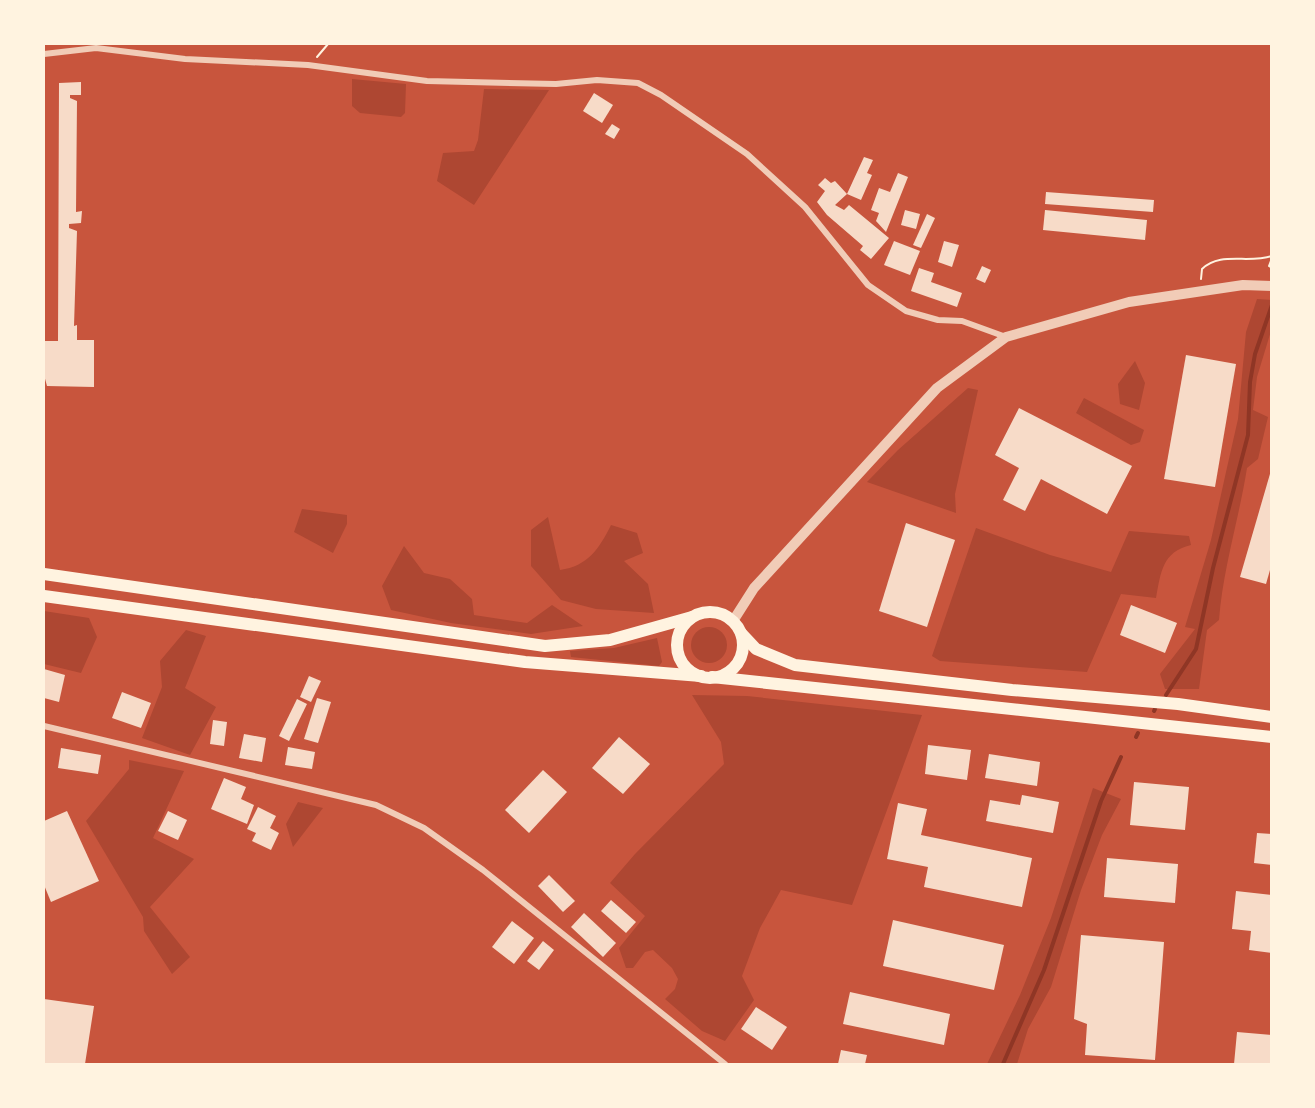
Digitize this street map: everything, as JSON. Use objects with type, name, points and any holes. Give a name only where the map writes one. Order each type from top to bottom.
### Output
[{"type":"main road","points":[[44,574],[545,646],[610,640],[713,612],[733,621],[756,649],[795,665],[1012,690],[1178,704],[1272,717]]},
{"type":"main road","points":[[44,596],[525,662],[706,677],[1272,737]]},
{"type":"main road","points":[[692,617],[684,625],[677,645],[684,665],[706,677],[730,670],[737,663],[743,644],[741,633]]},
{"type":"street","points":[[44,54],[96,48],[185,59],[308,65],[427,81],[556,84],[597,80],[638,83],[661,95],[747,154],[805,207],[868,285],[906,311],[938,320],[962,321],[1006,337]]},
{"type":"street","points":[[733,621],[754,588],[937,388],[1006,337],[1129,302],[1243,285],[1272,285]]},
{"type":"street","points":[[44,726],[376,805],[424,828],[483,870],[725,1065]]},
{"type":"path","points":[[308,65],[328,44]]},
{"type":"path","points":[[1201,279],[1202,269],[1211,261],[1224,259],[1253,261],[1272,257],[1269,267],[1272,268]]},
{"type":"shaded area","points":[[352,79],[406,84],[405,113],[401,117],[360,113],[352,106]]},
{"type":"shaded area","points":[[484,89],[549,90],[474,205],[437,181],[443,153],[474,151],[478,140]]},
{"type":"shaded area","points":[[1257,299],[1272,300],[1271,331],[1257,377],[1253,410],[1268,417],[1258,459],[1247,468],[1224,581],[1219,620],[1207,630],[1199,689],[1165,689],[1160,674],[1195,629],[1185,627],[1211,540],[1238,419],[1246,332]]},
{"type":"shaded area","points":[[1135,361],[1145,383],[1139,410],[1120,404],[1118,384]]},
{"type":"shaded area","points":[[968,388],[978,390],[955,494],[956,513],[867,482],[898,450]]},
{"type":"shaded area","points":[[1084,398],[1144,430],[1140,442],[1131,445],[1076,413]]},
{"type":"shaded area","points":[[302,509],[347,515],[347,524],[333,553],[294,532]]},
{"type":"shaded area","points":[[548,517],[560,570],[578,565],[592,555],[611,525],[637,533],[643,553],[624,561],[648,584],[654,613],[596,609],[561,600],[531,566],[531,530]]},
{"type":"shaded area","points":[[976,528],[1050,555],[1111,572],[1129,531],[1189,536],[1191,545],[1181,548],[1164,564],[1156,598],[1121,594],[1087,672],[940,661],[932,656]]},
{"type":"shaded area","points":[[404,546],[424,573],[450,579],[472,599],[474,615],[527,623],[552,605],[583,626],[531,634],[451,623],[391,610],[382,586]]},
{"type":"shaded area","points":[[44,611],[89,618],[97,637],[81,673],[44,664]]},
{"type":"shaded area","points":[[709,627],[722,632],[727,645],[722,658],[709,663],[696,658],[691,645],[696,632]]},
{"type":"shaded area","points":[[186,630],[206,636],[185,688],[216,707],[190,755],[142,738],[162,687],[160,661]]},
{"type":"shaded area","points":[[657,638],[662,662],[659,666],[571,657],[570,651],[614,648]]},
{"type":"shaded area","points":[[692,695],[747,696],[922,715],[852,905],[781,890],[760,928],[742,976],[754,1000],[725,1041],[702,1031],[665,999],[675,989],[678,979],[672,968],[653,950],[645,952],[633,968],[626,968],[619,948],[645,916],[610,883],[635,854],[724,764],[721,742]]},
{"type":"shaded area","points":[[129,760],[184,771],[153,838],[194,859],[150,907],[190,957],[172,974],[144,931],[143,917],[86,821],[129,769]]},
{"type":"shaded area","points":[[1093,788],[1121,799],[1102,835],[1081,890],[1051,987],[1028,1029],[1017,1064],[987,1064],[1020,995],[1051,918]]},
{"type":"shaded area","points":[[298,802],[323,808],[293,847],[286,824]]},
{"type":"building","points":[[81,82],[81,95],[70,95],[70,98],[77,101],[76,212],[82,211],[81,223],[69,224],[69,228],[77,231],[74,326],[77,325],[77,340],[94,340],[94,387],[47,386],[44,375],[45,341],[58,341],[59,83]]},
{"type":"building","points":[[594,93],[613,105],[602,123],[583,111]]},
{"type":"building","points":[[612,124],[620,129],[614,139],[605,134]]},
{"type":"building","points":[[864,157],[873,160],[867,173],[872,175],[861,200],[847,194]]},
{"type":"building","points":[[898,173],[908,177],[886,232],[876,221],[879,213],[871,210],[879,188],[890,192]]},
{"type":"building","points":[[825,178],[831,183],[835,181],[847,194],[835,205],[844,210],[849,205],[889,238],[871,259],[860,250],[863,246],[827,215],[817,202],[825,191],[818,185]]},
{"type":"building","points":[[1046,192],[1154,200],[1153,212],[1045,204]]},
{"type":"building","points":[[905,210],[920,214],[916,229],[901,225]]},
{"type":"building","points":[[1045,210],[1147,220],[1145,240],[1043,230]]},
{"type":"building","points":[[927,214],[935,218],[921,248],[913,245]]},
{"type":"building","points":[[894,241],[920,251],[910,275],[884,265]]},
{"type":"building","points":[[944,241],[959,245],[952,267],[938,262]]},
{"type":"building","points":[[982,266],[991,270],[985,283],[976,279]]},
{"type":"building","points":[[919,268],[934,273],[931,282],[962,293],[957,307],[911,291]]},
{"type":"building","points":[[1186,355],[1236,364],[1215,487],[1164,479]]},
{"type":"building","points":[[1019,408],[1132,466],[1107,514],[1041,479],[1025,511],[1003,500],[1019,468],[995,455]]},
{"type":"building","points":[[1272,467],[1272,563],[1266,584],[1240,577]]},
{"type":"building","points":[[906,523],[955,540],[927,627],[879,611]]},
{"type":"building","points":[[1131,605],[1177,623],[1165,653],[1120,635]]},
{"type":"building","points":[[44,669],[65,675],[59,702],[44,698]]},
{"type":"building","points":[[309,676],[321,681],[311,702],[300,697]]},
{"type":"building","points":[[122,692],[151,703],[141,728],[112,718]]},
{"type":"building","points":[[317,698],[331,702],[318,743],[304,739]]},
{"type":"building","points":[[297,699],[307,704],[289,741],[279,736]]},
{"type":"building","points":[[213,720],[227,722],[224,746],[210,744]]},
{"type":"building","points":[[244,734],[266,738],[262,762],[239,758]]},
{"type":"building","points":[[619,737],[650,764],[623,794],[592,768]]},
{"type":"building","points":[[928,745],[971,750],[967,780],[925,774]]},
{"type":"building","points":[[288,747],[315,752],[312,769],[285,765]]},
{"type":"building","points":[[61,748],[101,755],[98,774],[58,768]]},
{"type":"building","points":[[989,754],[1040,762],[1037,786],[985,778]]},
{"type":"building","points":[[543,770],[567,792],[529,833],[505,810]]},
{"type":"building","points":[[224,778],[246,787],[241,799],[254,805],[247,824],[211,809]]},
{"type":"building","points":[[1134,782],[1189,787],[1185,830],[1130,825]]},
{"type":"building","points":[[1022,795],[1059,802],[1053,833],[986,821],[990,800],[1020,805]]},
{"type":"building","points":[[898,803],[927,809],[921,835],[1032,858],[1022,907],[924,887],[928,867],[887,859]]},
{"type":"building","points":[[258,807],[276,816],[270,828],[279,833],[271,850],[252,841],[256,833],[247,829]]},
{"type":"building","points":[[67,811],[99,881],[51,902],[44,885],[44,821]]},
{"type":"building","points":[[168,811],[187,820],[178,840],[158,831]]},
{"type":"building","points":[[1257,833],[1272,834],[1272,865],[1254,863]]},
{"type":"building","points":[[1107,858],[1178,864],[1175,903],[1104,897]]},
{"type":"building","points":[[549,875],[575,901],[563,912],[538,886]]},
{"type":"building","points":[[1236,891],[1272,895],[1272,953],[1249,950],[1251,931],[1232,929]]},
{"type":"building","points":[[611,900],[636,922],[626,933],[601,911]]},
{"type":"building","points":[[584,913],[616,943],[603,957],[571,927]]},
{"type":"building","points":[[893,920],[1004,945],[994,990],[883,966]]},
{"type":"building","points":[[512,921],[534,938],[514,964],[492,947]]},
{"type":"building","points":[[1081,935],[1164,942],[1155,1060],[1085,1055],[1087,1024],[1074,1019]]},
{"type":"building","points":[[543,941],[554,950],[539,970],[527,961]]},
{"type":"building","points":[[850,992],[950,1014],[944,1045],[843,1024]]},
{"type":"building","points":[[44,999],[94,1006],[85,1064],[44,1064]]},
{"type":"building","points":[[756,1007],[787,1027],[772,1050],[741,1029]]},
{"type":"building","points":[[1237,1032],[1272,1035],[1272,1064],[1234,1064]]},
{"type":"building","points":[[841,1050],[867,1055],[865,1064],[838,1064]]},
{"type":"waterway","points":[[1166,695],[1196,649],[1213,568],[1248,435],[1250,382],[1255,354],[1272,305]]},
{"type":"waterway","points":[[1136,737],[1138,733]]},
{"type":"waterway","points":[[1003,1064],[1044,970],[1101,801],[1121,757]]}]
